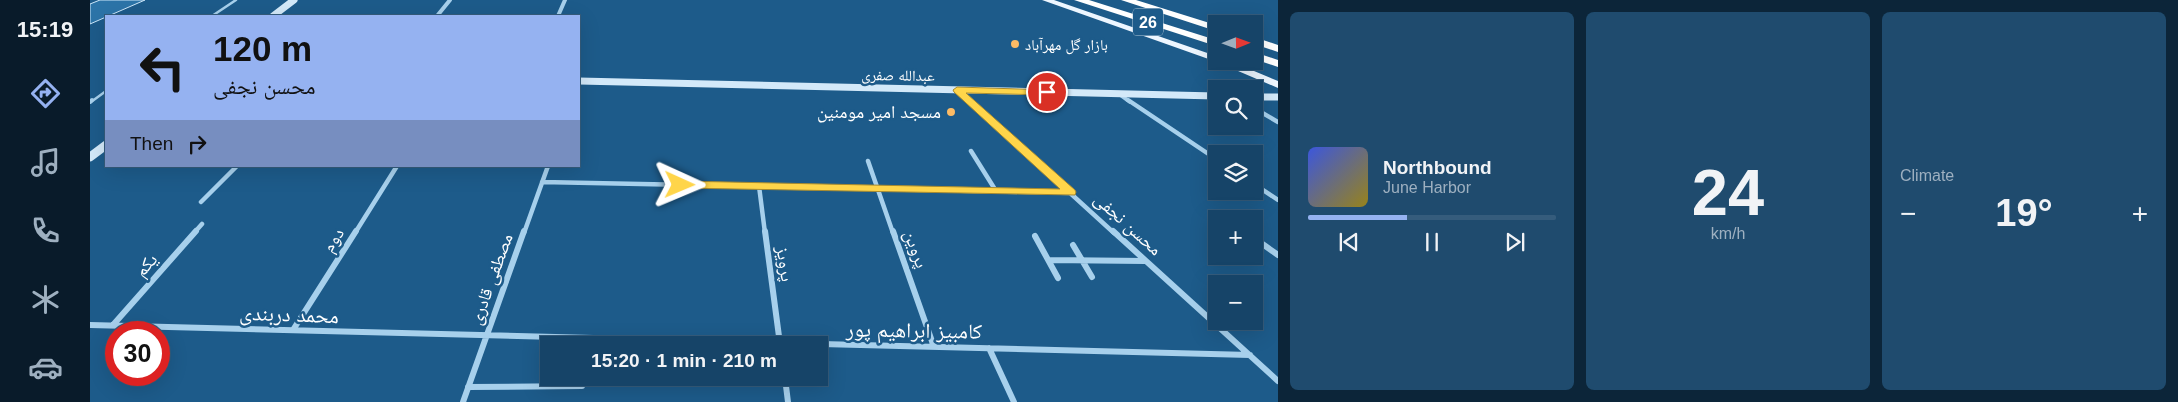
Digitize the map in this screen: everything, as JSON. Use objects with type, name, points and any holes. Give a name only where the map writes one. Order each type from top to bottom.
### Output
[{"type":"highway","name":"26","points":[[1079,0],[1208,40]]},
{"type":"highway","name":"26","points":[[1126,0],[1208,26]]},
{"type":"highway","points":[[1263,43],[1278,49]]},
{"type":"highway","points":[[1263,58],[1278,64]]},
{"type":"main road","points":[[1046,0],[1208,56]]},
{"type":"main road","points":[[1242,70],[1278,85]]},
{"type":"street","points":[[274,15],[294,0]]},
{"type":"street","points":[[438,15],[450,0]]},
{"type":"street","points":[[558,15],[566,0]]},
{"type":"street","name":"عبدالله صفری","points":[[580,82],[1208,96]]},
{"type":"street","name":"محسن نجفی","points":[[957,90],[1278,381]]},
{"type":"street","points":[[1118,94],[1208,154]]},
{"type":"street","points":[[1263,96],[1278,96]]},
{"type":"street","points":[[1263,113],[1278,122]]},
{"type":"street","points":[[90,157],[105,146]]},
{"type":"street","points":[[971,151],[996,191]]},
{"type":"street","name":"پروین","points":[[868,161],[934,347]]},
{"type":"street","points":[[201,202],[236,167]]},
{"type":"street","name":"دوم","points":[[293,330],[396,167]]},
{"type":"street","name":"مصطفی قادری","points":[[463,402],[548,167]]},
{"type":"street","points":[[542,182],[1071,192]]},
{"type":"street","name":"پرویز","points":[[759,186],[779,336]]},
{"type":"street","points":[[1263,190],[1278,200]]},
{"type":"street","name":"یکم","points":[[117,321],[202,224]]},
{"type":"street","points":[[1035,236],[1058,278]]},
{"type":"street","points":[[1263,244],[1278,255]]},
{"type":"street","points":[[1074,245],[1092,277]]},
{"type":"street","points":[[1049,260],[1146,261]]},
{"type":"street","name":"محمد دربندی","points":[[90,325],[105,325]]},
{"type":"street","name":"محمد دربندی","points":[[170,327],[487,335]]},
{"type":"street","name":"کامبیز ابراهیم پور","points":[[487,335],[540,337]]},
{"type":"street","name":"کامبیز ابراهیم پور","points":[[828,345],[1250,355]]},
{"type":"street","points":[[989,348],[1014,402]]},
{"type":"street","points":[[468,387],[582,386]]},
{"type":"street","points":[[786,386],[788,402]]},
{"type":"lane","points":[[214,15],[236,0]]},
{"type":"lane","points":[[90,102],[105,92]]},
{"type":"building","points":[[100,0],[145,0],[111,15],[105,15],[105,17],[90,24],[90,4]]},
{"type":"place","name":"بازار گل مهرآباد","points":[[1015,44]]},
{"type":"place","name":"مسجد امیر مومنین","points":[[951,112]]},
{"type":"route","points":[[680,185],[1071,192],[957,90],[1047,92]]}]
